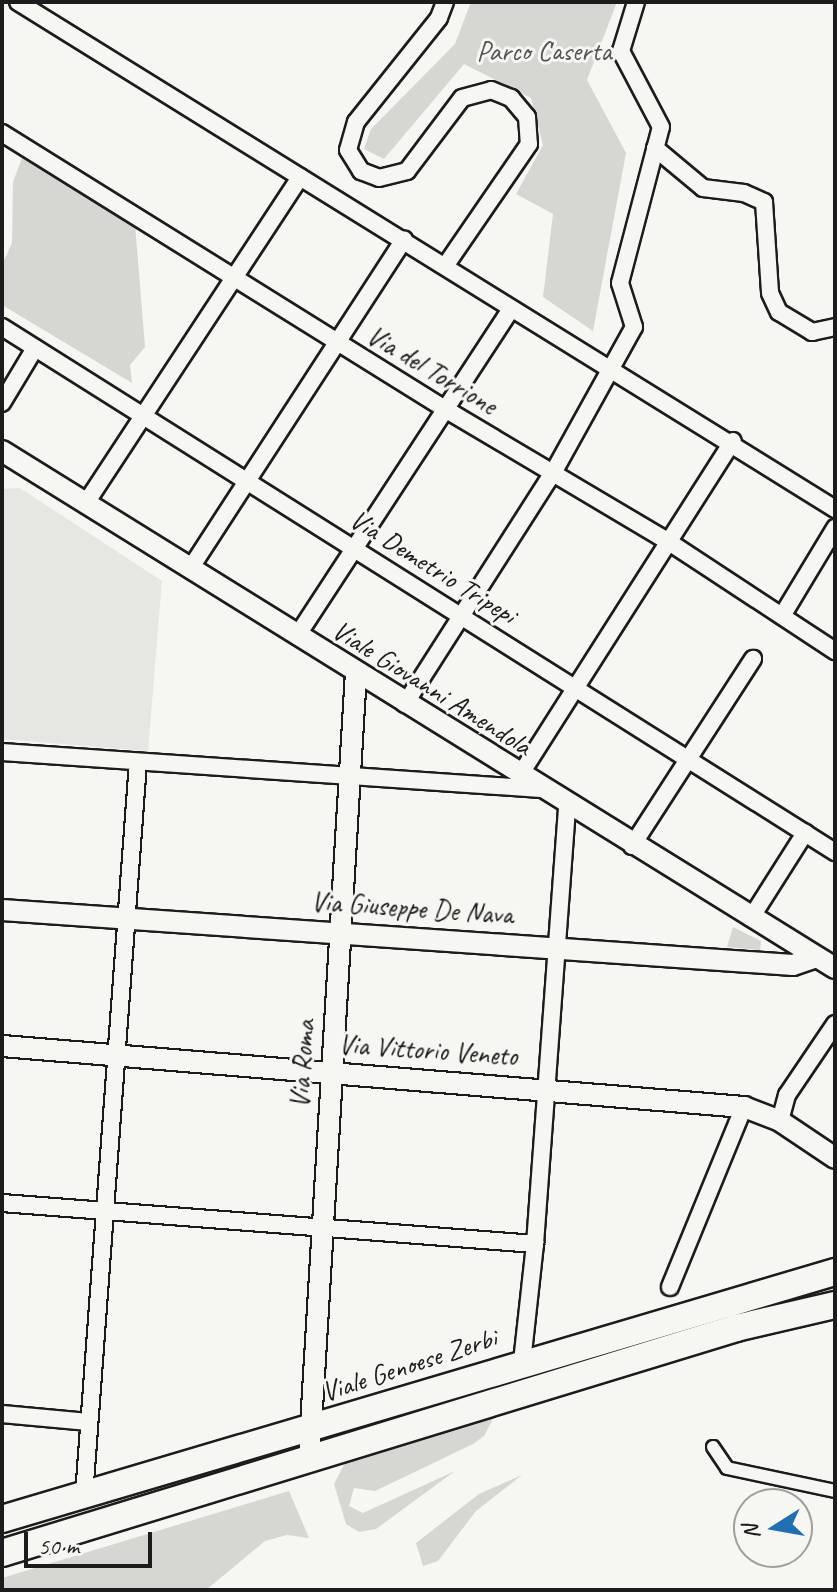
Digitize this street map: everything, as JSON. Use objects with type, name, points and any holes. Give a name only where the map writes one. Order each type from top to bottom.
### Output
[{"type":"main road","name":"Viale Genoese Zerbi","points":[[2,1519],[310,1431],[522,1362],[835,1272]]},
{"type":"main road","points":[[2,1553],[736,1328],[835,1305]]},
{"type":"street","points":[[18,2],[404,239],[609,372],[733,441],[835,509]]},
{"type":"street","points":[[445,2],[439,18],[356,122],[348,150],[361,171],[379,178],[407,171],[462,98],[491,90],[511,98],[527,117],[529,144],[445,266]]},
{"type":"street","points":[[405,704],[553,473],[634,327],[620,283],[661,127],[621,51],[636,2]]},
{"type":"street","name":"Via del Torrione","points":[[2,133],[337,343],[669,542],[835,651]]},
{"type":"street","points":[[655,148],[703,188],[744,193],[764,202],[770,293],[779,312],[812,332],[835,327]]},
{"type":"street","points":[[86,503],[300,177]]},
{"type":"street","points":[[190,569],[404,239]]},
{"type":"street","points":[[297,636],[352,547],[510,310]]},
{"type":"street","name":"Via Demetrio Tripepi","points":[[2,327],[835,852]]},
{"type":"street","points":[[2,403],[35,348]]},
{"type":"street","points":[[520,775],[733,441]]},
{"type":"street","name":"Viale Giovanni Amendola","points":[[2,451],[632,846],[835,968]]},
{"type":"street","points":[[782,616],[835,528]]},
{"type":"street","points":[[632,846],[753,659]]},
{"type":"street","name":"Via Roma","points":[[313,1458],[310,1431],[320,1227],[356,673]]},
{"type":"street","points":[[2,752],[541,789]]},
{"type":"street","points":[[84,1496],[138,762]]},
{"type":"street","points":[[522,1362],[535,1244],[567,805]]},
{"type":"street","points":[[751,918],[805,833]]},
{"type":"street","name":"Via Giuseppe De Nava","points":[[2,910],[339,931],[793,965],[816,957]]},
{"type":"street","points":[[780,1121],[787,1095],[835,1024]]},
{"type":"street","name":"Via Vittorio Veneto","points":[[2,1046],[547,1087],[744,1107],[780,1121],[835,1158]]},
{"type":"street","points":[[670,1287],[744,1107]]},
{"type":"street","points":[[2,1203],[535,1244]]},
{"type":"street","points":[[2,1414],[89,1422]]},
{"type":"street","points":[[713,1447],[727,1468],[835,1491]]},
{"type":"shaded area","points":[[20,488],[162,581],[148,751],[2,739],[2,489]]},
{"type":"green space","name":"Parco Caserta","points":[[471,2],[617,2],[587,80],[626,153],[593,331],[543,297],[553,214],[516,194],[543,145],[531,98],[464,64],[384,159],[364,149],[371,129],[455,44]]},
{"type":"green space","points":[[23,155],[135,224],[145,347],[130,365],[132,383],[2,305],[2,265],[12,243],[13,182]]},
{"type":"green space","points":[[733,927],[761,941],[760,950],[727,947]]},
{"type":"green space","points":[[495,1415],[484,1436],[473,1444],[375,1491],[354,1488],[349,1506],[363,1513],[455,1471],[376,1529],[359,1532],[346,1524],[334,1484],[345,1463]]},
{"type":"green space","points":[[522,1475],[476,1511],[438,1561],[423,1566],[416,1543],[479,1494]]},
{"type":"green space","points":[[289,1491],[309,1538],[287,1535],[265,1541],[206,1590],[2,1590],[2,1578]]}]
